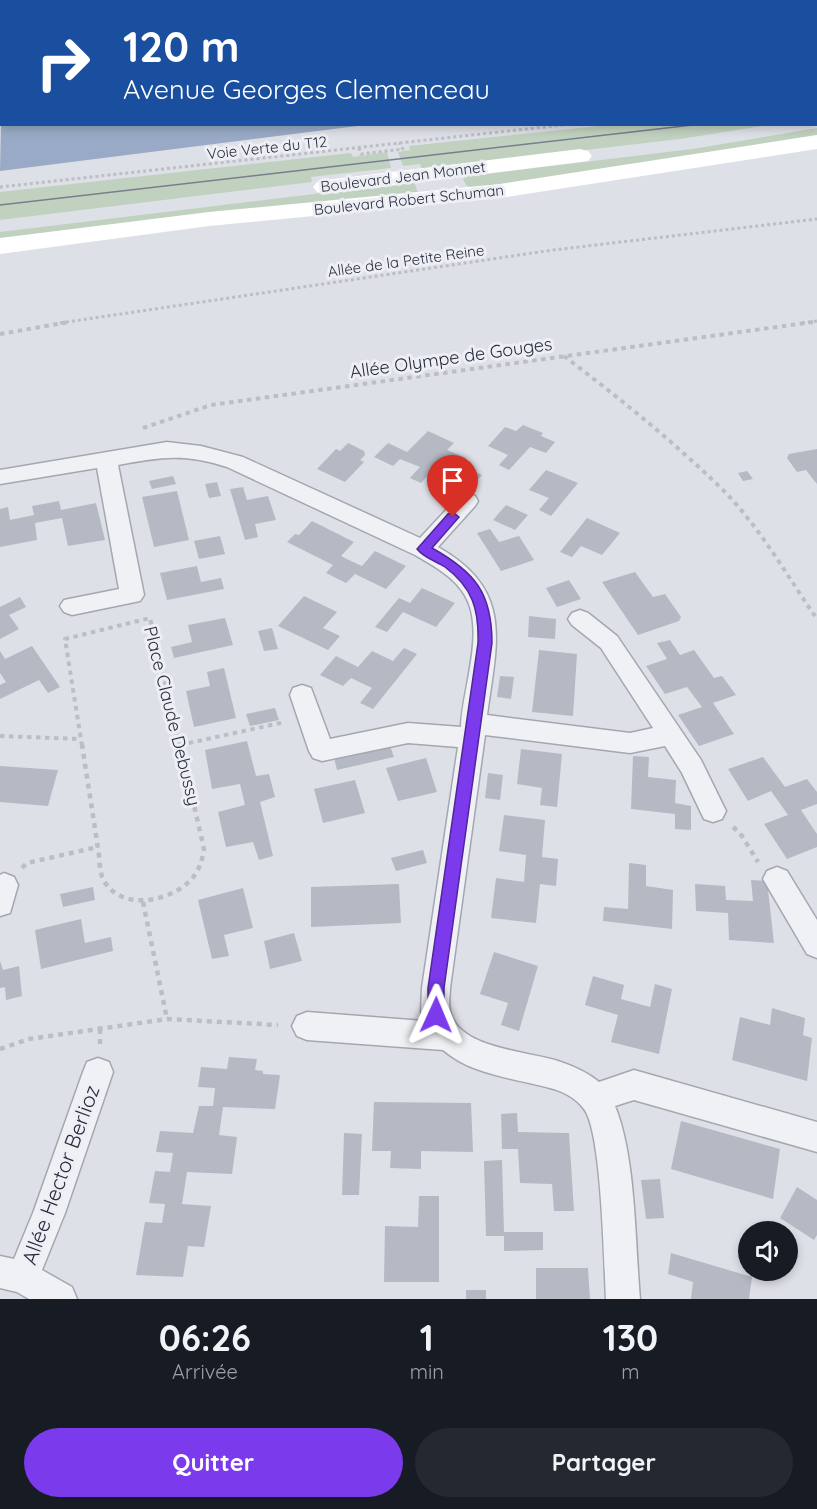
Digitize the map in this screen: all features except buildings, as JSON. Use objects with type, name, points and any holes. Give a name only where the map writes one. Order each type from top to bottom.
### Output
[{"type":"main road","name":"Boulevard Jean Monnet","points":[[0,226],[692,143],[793,126]]},
{"type":"main road","name":"Boulevard Robert Schuman","points":[[0,246],[209,219],[500,191],[817,142]]},
{"type":"street","points":[[0,477],[167,449],[191,450],[214,455],[235,462],[423,549],[449,563],[468,581],[479,599],[486,619],[485,643],[436,988],[436,1015],[449,1037],[473,1054],[550,1073],[574,1083],[595,1098],[607,1120],[611,1148],[623,1299]]},
{"type":"street","points":[[72,606],[132,595],[105,460]]},
{"type":"street","points":[[423,549],[467,501]]},
{"type":"street","points":[[580,619],[609,642],[692,767],[713,811]]},
{"type":"street","points":[[306,706],[322,751],[408,733],[472,730],[630,742],[670,735]]},
{"type":"street","points":[[777,879],[817,945]]},
{"type":"street","points":[[307,1026],[449,1037]]},
{"type":"street","name":"Allée Hector Berlioz","points":[[12,1275],[98,1072]]},
{"type":"street","points":[[595,1098],[634,1085],[817,1137]]},
{"type":"street","points":[[12,1275],[60,1299]]},
{"type":"path","name":"Voie Verte du T12","points":[[0,187],[554,126]]},
{"type":"path","points":[[359,148],[361,154],[403,149],[399,143]]},
{"type":"path","name":"Allée de la Petite Reine","points":[[0,334],[123,312],[553,250],[817,219]]},
{"type":"path","name":"Allée Olympe de Gouges","points":[[139,430],[211,405],[817,321]]},
{"type":"path","points":[[564,356],[631,407],[723,490],[751,523],[817,619]]},
{"type":"path","name":"Place Claude Debussy","points":[[150,618],[204,849],[200,870],[187,884],[165,896],[143,902],[120,896],[103,880],[81,739],[65,639],[150,618]]},
{"type":"path","points":[[180,745],[306,706]]},
{"type":"path","points":[[0,736],[81,739]]},
{"type":"path","points":[[713,811],[740,833],[760,866],[777,879]]},
{"type":"path","points":[[2,894],[27,863],[98,847]]},
{"type":"path","points":[[143,902],[167,1019]]},
{"type":"path","points":[[0,1049],[29,1039],[167,1019],[307,1026]]},
{"type":"green space","points":[[599,126],[763,126],[680,139],[422,169],[420,164],[403,166],[398,152],[410,150],[409,146]]},
{"type":"green space","points":[[817,128],[817,135],[472,188],[466,185],[463,179],[468,176],[692,149]]},
{"type":"green space","points":[[387,152],[391,168],[311,177],[312,182],[0,220],[0,192],[351,153],[353,157]]},
{"type":"green space","points":[[414,182],[418,193],[205,213],[0,239],[0,232]]},
{"type":"water","points":[[1,126],[357,126],[0,171]]},
{"type":"tram line","points":[[0,205],[684,126]]},
{"type":"route","points":[[436,1015],[436,988],[485,643],[486,619],[479,599],[468,581],[449,563],[423,549],[453,517]]}]
